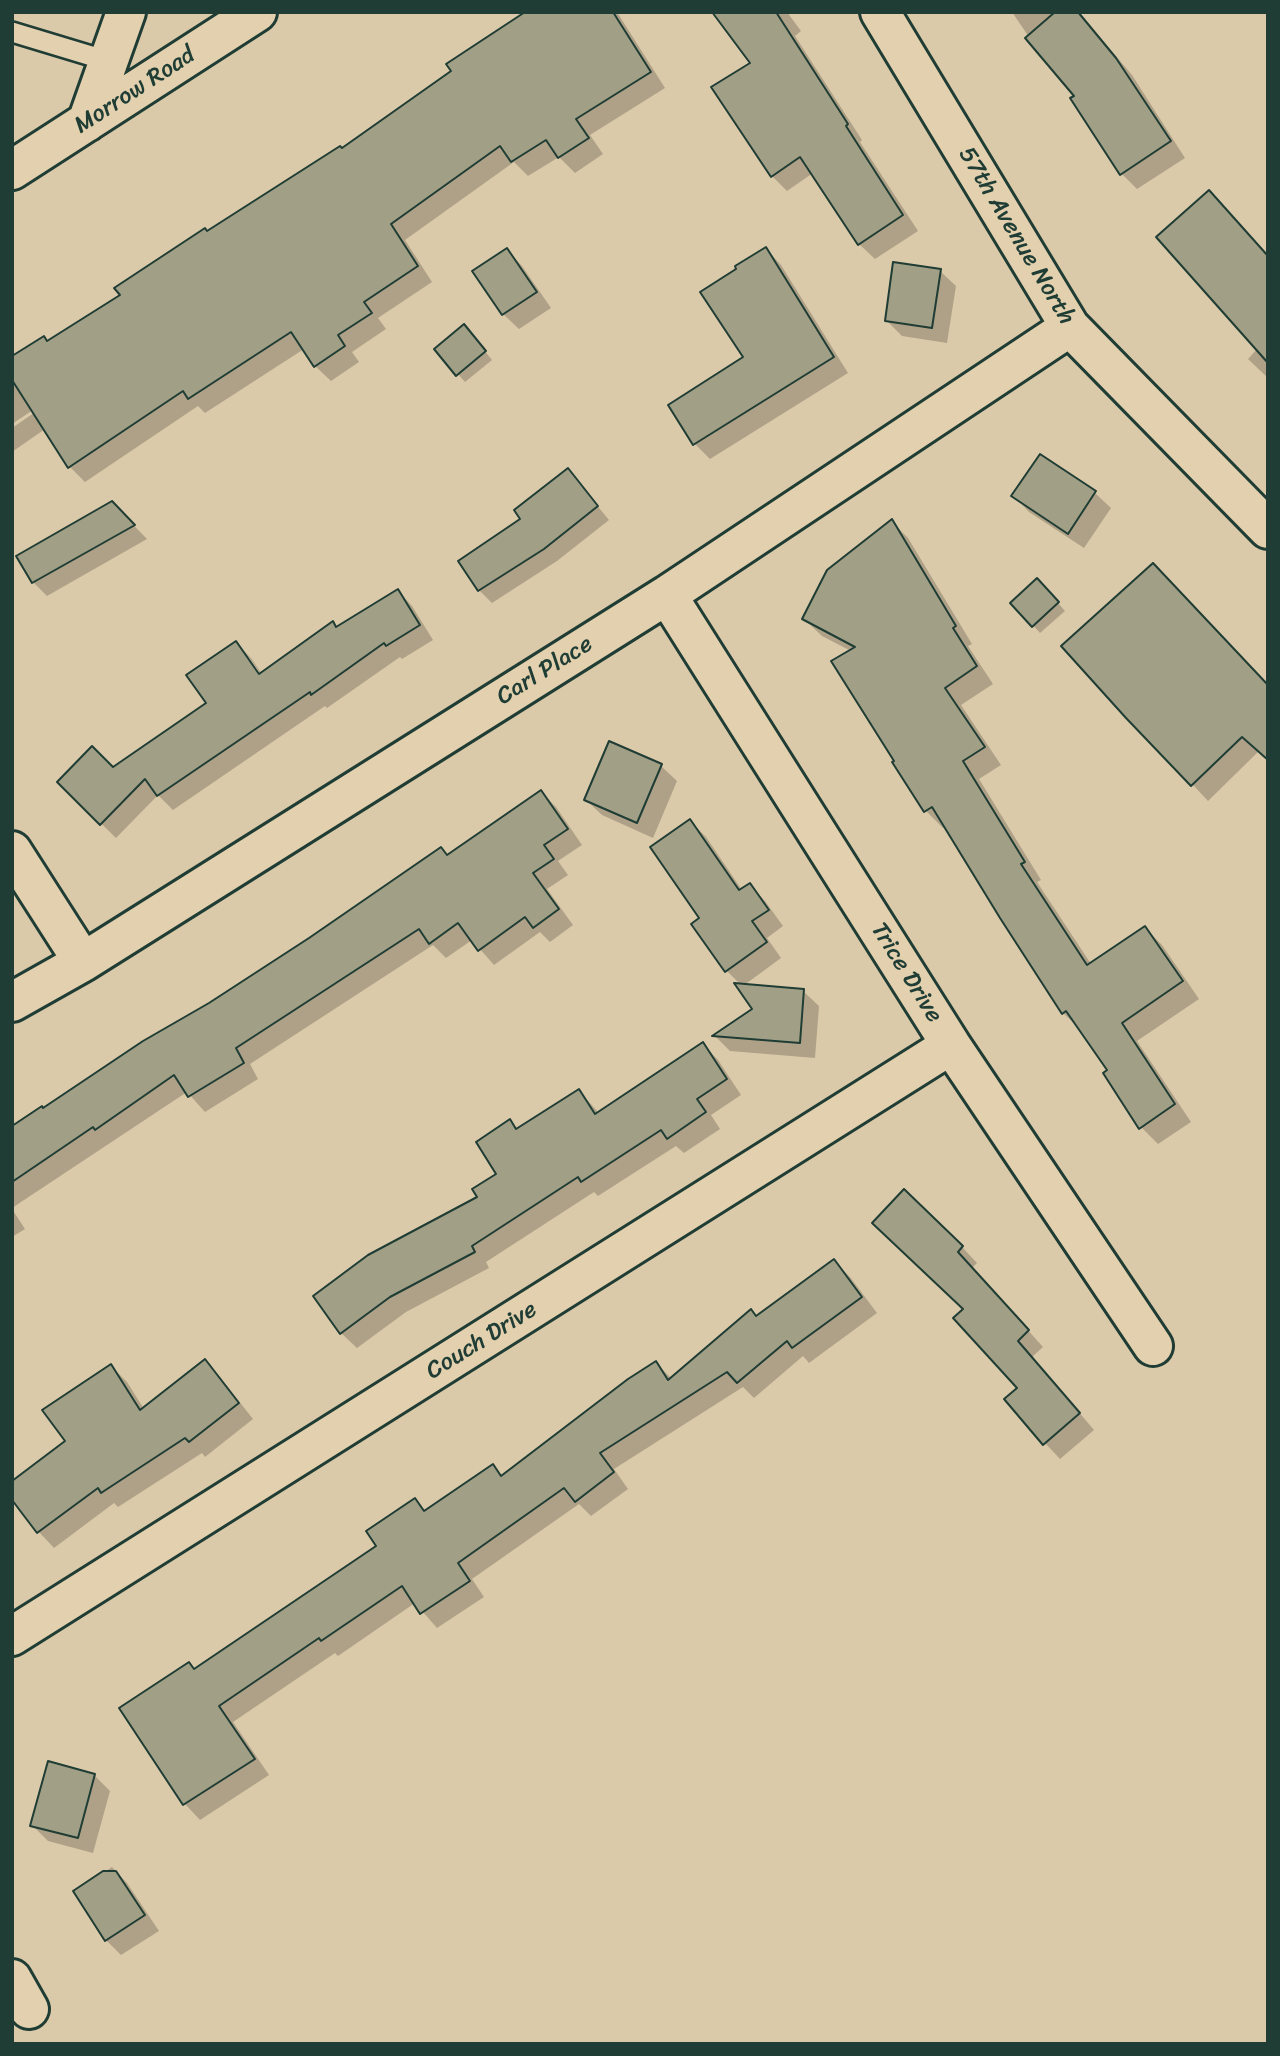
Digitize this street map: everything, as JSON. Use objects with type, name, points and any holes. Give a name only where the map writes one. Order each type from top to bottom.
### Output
[{"type":"street","points":[[87,122],[126,12]]},
{"type":"street","name":"Morrow Road","points":[[12,170],[257,12]]},
{"type":"street","name":"57th Avenue North","points":[[880,12],[1070,327],[1268,529]]},
{"type":"street","name":"Carl Place","points":[[12,1002],[83,962],[667,595],[1070,327]]},
{"type":"street","name":"Trice Drive","points":[[667,595],[951,1045],[1153,1346]]},
{"type":"street","points":[[12,851],[83,962]]},
{"type":"street","name":"Couch Drive","points":[[12,1636],[951,1045]]},
{"type":"lane","points":[[12,32],[108,61]]},
{"type":"building","points":[[525,12],[613,12],[651,72],[576,119],[589,138],[558,158],[546,140],[511,162],[500,146],[391,224],[418,266],[364,302],[372,313],[338,335],[345,346],[314,367],[291,332],[188,399],[183,391],[68,468],[12,380],[12,356],[44,336],[47,341],[120,295],[114,288],[205,228],[207,231],[340,146],[342,148],[451,71],[446,64]]},
{"type":"building","points":[[712,12],[776,12],[903,215],[858,245],[800,157],[771,177],[711,87],[750,63]]},
{"type":"building","points":[[1055,12],[1078,12],[1116,58],[1171,141],[1120,175],[1070,98],[1074,96],[1025,38]]},
{"type":"building","points":[[1209,190],[1268,256],[1268,363],[1156,237]]},
{"type":"building","points":[[766,247],[834,357],[693,445],[668,405],[743,357],[700,292]]},
{"type":"building","points":[[507,248],[537,292],[502,315],[472,271]]},
{"type":"building","points":[[893,262],[941,269],[932,328],[885,321]]},
{"type":"building","points":[[464,324],[486,351],[456,376],[434,349]]},
{"type":"building","points":[[1040,454],[1096,491],[1068,534],[1011,496]]},
{"type":"building","points":[[568,468],[598,506],[544,549],[478,591],[458,561],[520,519],[514,510]]},
{"type":"building","points":[[112,501],[135,525],[32,583],[16,556]]},
{"type":"building","points":[[892,519],[977,666],[945,688],[985,747],[963,761],[1025,862],[1021,864],[1087,965],[1145,926],[1183,981],[1122,1023],[1175,1104],[1139,1129],[1103,1073],[1107,1070],[1066,1011],[1062,1014],[932,807],[924,812],[831,661],[855,647],[802,619],[827,570]]},
{"type":"building","points":[[1153,563],[1268,685],[1268,760],[1242,737],[1191,786],[1061,646]]},
{"type":"building","points":[[1037,578],[1059,602],[1032,627],[1010,603]]},
{"type":"building","points":[[398,589],[420,625],[386,646],[384,643],[311,695],[310,692],[157,796],[145,779],[100,825],[57,782],[92,746],[113,767],[206,703],[186,675],[236,641],[259,674],[333,621],[336,627]]},
{"type":"building","points":[[609,741],[662,764],[637,823],[584,800]]},
{"type":"building","points":[[541,790],[568,829],[544,845],[554,859],[533,873],[559,909],[533,928],[525,917],[478,951],[458,923],[429,944],[419,929],[236,1048],[244,1063],[188,1097],[174,1075],[95,1130],[93,1127],[12,1182],[12,1126],[309,938],[441,847],[447,855]]},
{"type":"building","points":[[690,819],[739,890],[750,883],[769,910],[752,921],[767,942],[725,972],[691,924],[699,918],[650,847]]},
{"type":"building","points":[[734,983],[804,989],[800,1043],[712,1036],[752,1009]]},
{"type":"building","points":[[703,1042],[727,1079],[697,1099],[706,1112],[667,1139],[661,1130],[581,1182],[578,1177],[472,1246],[475,1252],[390,1297],[340,1334],[313,1296],[368,1255],[477,1197],[472,1189],[496,1174],[476,1142],[510,1119],[516,1129],[579,1089],[595,1114]]},
{"type":"building","points":[[904,1189],[963,1246],[958,1252],[1029,1330],[1018,1341],[1080,1413],[1043,1445],[1004,1399],[1017,1388],[953,1318],[963,1309],[872,1223]]},
{"type":"building","points":[[834,1259],[862,1297],[792,1348],[787,1341],[737,1383],[727,1372],[600,1453],[614,1472],[575,1502],[564,1488],[458,1563],[470,1581],[420,1614],[402,1586],[219,1706],[255,1759],[183,1805],[119,1708],[189,1662],[194,1669],[376,1546],[366,1531],[415,1498],[424,1511],[493,1464],[501,1476],[628,1379],[656,1361],[668,1380],[751,1309],[756,1316]]},
{"type":"building","points":[[205,1359],[239,1403],[189,1442],[185,1438],[101,1493],[98,1488],[37,1533],[12,1500],[12,1481],[65,1441],[42,1410],[111,1364],[140,1410]]},
{"type":"building","points":[[48,1761],[95,1774],[78,1838],[30,1826]]},
{"type":"building","points":[[103,1871],[116,1871],[145,1915],[105,1941],[73,1891]]}]
